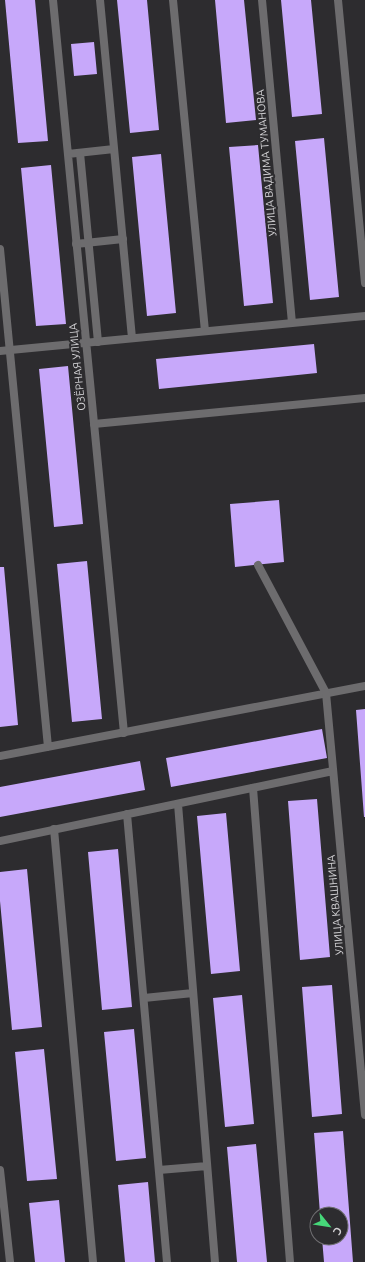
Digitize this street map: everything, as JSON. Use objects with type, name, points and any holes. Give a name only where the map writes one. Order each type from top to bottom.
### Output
[{"type":"street","name":"ОЗЁРНАЯ УЛИЦА","points":[[53,0],[124,733]]},
{"type":"street","points":[[100,0],[132,338]]},
{"type":"street","points":[[173,0],[205,331]]},
{"type":"street","name":"УЛИЦА ВАДИМА ТУМАНОВА","points":[[262,0],[292,323]]},
{"type":"street","points":[[338,0],[365,283]]},
{"type":"street","points":[[68,154],[114,149]]},
{"type":"street","points":[[80,153],[98,342]]},
{"type":"street","points":[[76,244],[123,239]]},
{"type":"street","points":[[0,249],[48,747]]},
{"type":"street","points":[[0,351],[365,316]]},
{"type":"street","points":[[94,424],[365,398]]},
{"type":"street","points":[[258,565],[326,693]]},
{"type":"street","points":[[0,756],[365,686]]},
{"type":"street","name":"УЛИЦА КВАШНИНА","points":[[326,693],[365,1115]]},
{"type":"street","points":[[0,841],[333,771]]},
{"type":"street","points":[[253,788],[290,1262]]},
{"type":"street","points":[[178,804],[215,1262]]},
{"type":"street","points":[[127,814],[167,1262]]},
{"type":"street","points":[[54,830],[93,1262]]},
{"type":"street","points":[[144,998],[193,993]]},
{"type":"street","points":[[159,1170],[207,1166]]},
{"type":"street","points":[[0,1170],[2,1219],[10,1262]]},
{"type":"building","points":[[5,0],[35,0],[48,141],[18,143]]},
{"type":"building","points":[[117,0],[147,0],[159,130],[130,133]]},
{"type":"building","points":[[215,0],[244,0],[256,120],[226,123]]},
{"type":"building","points":[[281,0],[311,0],[322,114],[292,117]]},
{"type":"building","points":[[94,42],[97,74],[74,76],[71,44]]},
{"type":"building","points":[[324,138],[339,297],[310,300],[295,141]]},
{"type":"building","points":[[258,145],[273,303],[244,306],[229,147]]},
{"type":"building","points":[[161,154],[176,313],[147,316],[132,157]]},
{"type":"building","points":[[51,165],[66,324],[36,326],[21,168]]},
{"type":"building","points":[[314,344],[317,373],[159,389],[156,359]]},
{"type":"building","points":[[68,366],[83,524],[54,527],[39,369]]},
{"type":"building","points":[[279,500],[284,562],[235,567],[230,504]]},
{"type":"building","points":[[87,561],[102,719],[72,722],[57,564]]},
{"type":"building","points":[[0,567],[4,567],[18,725],[0,727]]},
{"type":"building","points":[[365,709],[365,817],[364,817],[356,710]]},
{"type":"building","points":[[322,729],[327,758],[171,787],[166,758]]},
{"type":"building","points":[[140,761],[145,790],[0,817],[0,787]]},
{"type":"building","points":[[317,799],[330,957],[300,960],[288,801]]},
{"type":"building","points":[[226,813],[240,971],[211,974],[197,816]]},
{"type":"building","points":[[118,849],[132,1007],[102,1010],[88,852]]},
{"type":"building","points":[[27,869],[42,1027],[12,1030],[0,901],[0,872]]},
{"type":"building","points":[[332,985],[342,1114],[312,1117],[302,987]]},
{"type":"building","points":[[242,995],[254,1124],[225,1127],[213,998]]},
{"type":"building","points":[[134,1029],[146,1158],[116,1161],[104,1032]]},
{"type":"building","points":[[44,1049],[57,1179],[27,1181],[15,1052]]},
{"type":"building","points":[[343,1131],[349,1206],[319,1206],[314,1133]]},
{"type":"building","points":[[256,1144],[267,1262],[237,1262],[227,1147]]},
{"type":"building","points":[[148,1182],[155,1262],[125,1262],[118,1185]]},
{"type":"building","points":[[59,1200],[65,1262],[35,1262],[29,1203]]},
{"type":"building","points":[[349,1210],[353,1262],[324,1262],[323,1246],[349,1246]]}]
